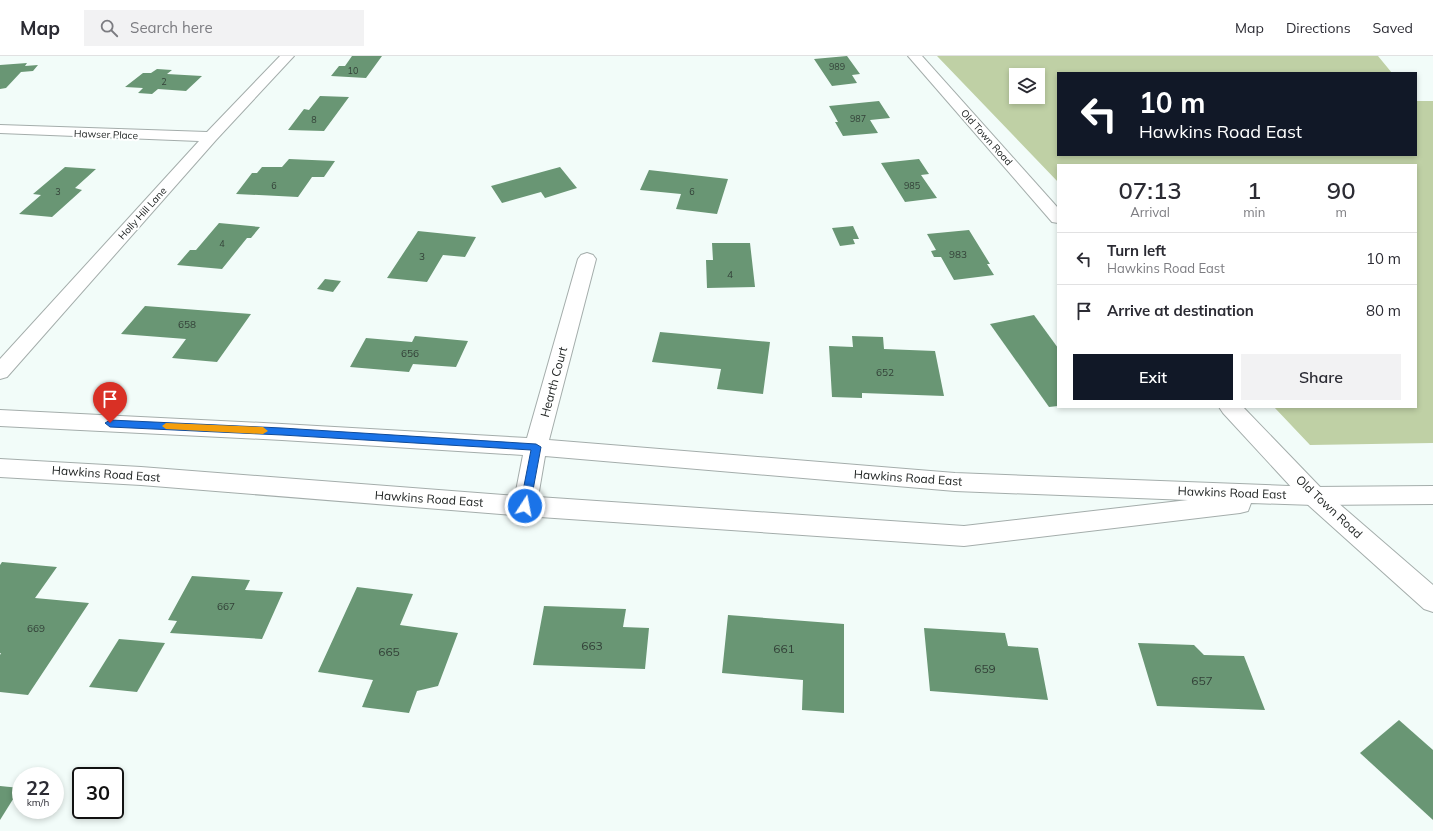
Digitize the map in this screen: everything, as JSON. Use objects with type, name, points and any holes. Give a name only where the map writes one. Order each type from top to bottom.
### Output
[{"type":"street","name":"Holly Hill Lane","points":[[0,372],[211,137],[287,56]]},
{"type":"street","name":"Old Town Road","points":[[915,56],[1057,217]]},
{"type":"street","name":"Hawser Place","points":[[0,129],[211,137]]},
{"type":"street","name":"Hearth Court","points":[[525,506],[536,447],[587,259]]},
{"type":"street","name":"Old Town Road","points":[[1231,408],[1314,496],[1433,601]]},
{"type":"street","name":"Hawkins Road East","points":[[0,418],[282,432],[536,447],[955,482],[1314,496]]},
{"type":"street","name":"Hawkins Road East","points":[[0,468],[141,476],[525,506],[964,536],[1314,496]]},
{"type":"street","points":[[1314,496],[1433,495]]},
{"type":"green space","points":[[937,56],[1378,56],[1391,72],[1057,72],[1057,156],[1417,156],[1417,101],[1433,101],[1433,443],[1310,445],[1275,408],[1417,408],[1417,164],[1057,164],[1057,181]]},
{"type":"building","points":[[352,56],[382,56],[366,78],[331,76],[339,66],[345,66]]},
{"type":"building","points":[[847,56],[860,74],[852,75],[857,83],[832,86],[814,59]]},
{"type":"building","points":[[27,63],[25,66],[38,65],[33,71],[21,72],[6,88],[0,89],[0,65]]},
{"type":"building","points":[[157,69],[172,70],[167,74],[202,76],[186,91],[158,89],[152,94],[138,93],[143,88],[125,87],[143,73],[151,73]]},
{"type":"building","points":[[320,96],[349,97],[324,131],[288,130],[304,109],[309,110]]},
{"type":"building","points":[[879,101],[890,118],[870,120],[878,133],[843,136],[835,122],[838,122],[829,106]]},
{"type":"building","points":[[289,159],[335,161],[324,177],[312,177],[298,197],[236,194],[252,173],[257,173],[262,167],[282,167]]},
{"type":"building","points":[[919,159],[929,174],[921,175],[937,198],[905,202],[881,163]]},
{"type":"building","points":[[65,167],[96,169],[75,188],[82,190],[52,217],[19,214],[41,195],[33,194]]},
{"type":"building","points":[[560,167],[577,188],[545,198],[541,192],[502,203],[491,186]]},
{"type":"building","points":[[649,170],[728,179],[717,214],[676,209],[681,194],[640,190]]},
{"type":"building","points":[[219,223],[260,227],[251,238],[247,238],[222,269],[177,265],[190,250],[196,250]]},
{"type":"building","points":[[853,226],[859,239],[853,239],[855,244],[840,246],[832,228]]},
{"type":"building","points":[[969,230],[990,264],[987,264],[994,275],[954,280],[941,257],[934,257],[931,251],[936,250],[927,234]]},
{"type":"building","points":[[418,231],[476,237],[465,257],[443,255],[427,282],[387,278]]},
{"type":"building","points":[[712,243],[750,243],[755,287],[707,288],[706,260],[713,260]]},
{"type":"building","points":[[325,279],[341,281],[333,292],[317,289]]},
{"type":"building","points":[[145,306],[251,314],[217,362],[172,358],[186,339],[121,334]]},
{"type":"building","points":[[1034,315],[1057,347],[1057,406],[1049,407],[990,324]]},
{"type":"building","points":[[660,332],[770,342],[763,394],[717,389],[721,369],[652,362]]},
{"type":"building","points":[[415,336],[468,341],[456,367],[413,364],[409,372],[350,367],[366,338],[412,342]]},
{"type":"building","points":[[852,336],[883,337],[884,349],[935,351],[944,396],[862,393],[862,398],[832,397],[829,346],[853,347]]},
{"type":"building","points":[[2,562],[57,567],[35,598],[89,603],[28,695],[0,692],[0,565]]},
{"type":"building","points":[[192,576],[250,580],[245,590],[283,592],[262,639],[170,633],[177,621],[168,620]]},
{"type":"building","points":[[357,587],[413,594],[400,625],[458,633],[438,686],[417,691],[409,713],[362,707],[373,680],[318,672]]},
{"type":"building","points":[[544,606],[626,609],[623,627],[649,628],[645,669],[533,665]]},
{"type":"building","points":[[728,615],[844,624],[844,713],[802,710],[803,680],[722,673]]},
{"type":"building","points":[[924,628],[1005,633],[1008,646],[1038,648],[1048,700],[930,691]]},
{"type":"building","points":[[119,639],[165,643],[137,692],[89,687]]},
{"type":"building","points":[[1138,643],[1194,645],[1204,655],[1244,656],[1265,710],[1157,706]]},
{"type":"building","points":[[1399,720],[1433,750],[1433,820],[1360,753]]},
{"type":"building","points":[[0,786],[12,787],[12,801],[0,820]]},
{"type":"slow traffic","points":[[166,426],[263,431]]},
{"type":"route","points":[[110,423],[536,447],[525,506]]}]
